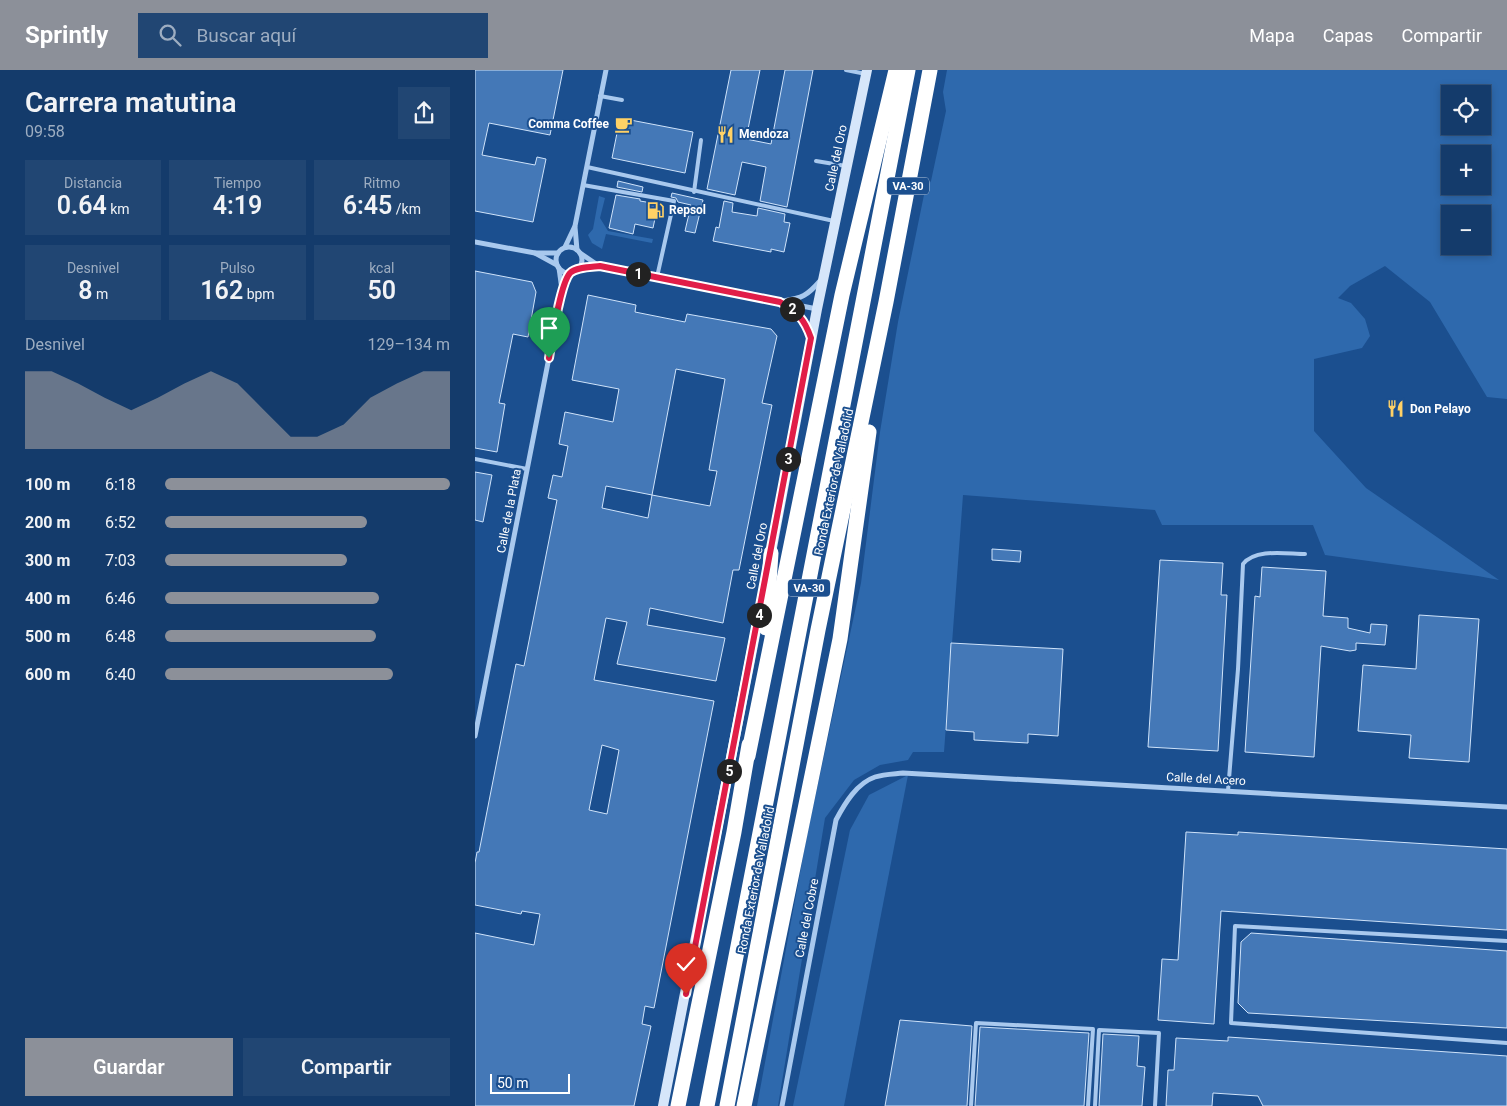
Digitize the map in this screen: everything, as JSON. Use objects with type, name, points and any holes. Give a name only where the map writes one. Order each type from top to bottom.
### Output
[{"type":"highway","points":[[678,1106],[842,295],[896,70]]},
{"type":"highway","name":"Ronda Exterior de Valladolid","points":[[707,1106],[908,70]]},
{"type":"highway","name":"Ronda Exterior de Valladolid","points":[[727,1106],[818,630],[887,302],[930,70]]},
{"type":"highway","points":[[745,1106],[840,639],[887,302]]},
{"type":"highway","points":[[748,756],[765,646],[771,553]]},
{"type":"street","points":[[558,267],[556,257],[565,247],[575,226],[605,70]]},
{"type":"street","name":"Calle del Oro","points":[[663,1106],[811,338],[866,72]]},
{"type":"street","points":[[575,226],[581,262],[577,269]]},
{"type":"street","points":[[475,242],[535,253],[558,253]]},
{"type":"street","points":[[565,247],[574,248],[600,266]]},
{"type":"street","points":[[535,253],[570,272],[577,269],[600,266],[817,309]]},
{"type":"street","name":"Calle de la Plata","points":[[558,267],[562,291]]},
{"type":"street","name":"Calle de la Plata","points":[[475,736],[562,291],[570,272]]},
{"type":"street","points":[[780,302],[802,298],[824,278]]},
{"type":"street","points":[[780,302],[796,312],[806,323],[811,338]]},
{"type":"street","name":"Calle del Acero","points":[[903,773],[1507,807]]},
{"type":"street","name":"Calle del Cobre","points":[[782,1106],[836,820],[845,802],[859,788],[875,777],[903,773]]},
{"type":"lane","points":[[846,70],[866,72]]},
{"type":"lane","points":[[601,96],[621,100]]},
{"type":"lane","points":[[694,192],[701,140]]},
{"type":"lane","points":[[816,161],[847,166]]},
{"type":"lane","points":[[587,167],[835,222]]},
{"type":"lane","points":[[583,185],[674,202],[657,277]]},
{"type":"lane","points":[[475,459],[527,469]]},
{"type":"lane","points":[[1228,791],[1238,669],[1243,564],[1250,557],[1265,554],[1305,554]]},
{"type":"lane","points":[[1507,941],[1235,926],[1231,1023],[1507,1043]]},
{"type":"lane","points":[[971,1106],[975,1023],[1093,1029],[1088,1106]]},
{"type":"lane","points":[[1095,1106],[1099,1030],[1159,1033],[1155,1106]]},
{"type":"shaded area","points":[[947,70],[1507,70],[1507,399],[1487,397],[1430,302],[1385,266],[1350,286],[1338,298],[1351,303],[1365,319],[1370,336],[1362,348],[1314,359],[1314,431],[1366,488],[1499,580],[1325,555],[1313,525],[1162,525],[1155,510],[963,495],[944,752],[913,752],[908,760],[880,765],[854,780],[825,818],[778,1106],[757,1106],[807,835],[861,583],[880,432],[898,322],[925,190],[931,181],[946,111],[943,92]]},
{"type":"shaded area","points":[[599,196],[605,198],[600,218],[608,231],[653,239],[652,243],[606,234],[602,249],[592,243],[588,235],[593,229]]},
{"type":"shaded area","points":[[908,775],[844,1106],[793,1106],[850,830],[869,795]]},
{"type":"building","points":[[475,70],[563,70],[550,135],[489,123],[482,155],[535,165],[537,157],[546,159],[533,222],[475,211]]},
{"type":"building","points":[[731,70],[760,70],[746,139],[771,144],[785,70],[813,70],[787,207],[760,201],[766,167],[742,162],[735,195],[707,189]]},
{"type":"building","points":[[620,118],[693,132],[685,173],[612,158]]},
{"type":"building","points":[[618,181],[643,187],[642,192],[617,187]]},
{"type":"building","points":[[672,193],[703,200],[695,233],[685,231],[691,205],[678,202],[676,198],[671,197]]},
{"type":"building","points":[[616,195],[658,204],[653,228],[635,224],[633,234],[609,228]]},
{"type":"building","points":[[724,201],[733,203],[732,212],[757,216],[758,208],[785,214],[784,222],[790,223],[784,252],[771,249],[771,252],[713,241],[716,227],[719,228]]},
{"type":"building","points":[[475,271],[532,282],[536,292],[528,337],[513,334],[499,403],[505,404],[497,452],[475,448]]},
{"type":"building","points":[[588,295],[636,305],[635,312],[685,322],[687,314],[771,329],[777,336],[762,403],[772,405],[739,570],[733,570],[723,623],[650,608],[647,625],[725,638],[716,681],[617,664],[627,622],[606,618],[594,680],[714,701],[654,1008],[645,1006],[642,1024],[651,1026],[634,1106],[475,1106],[475,933],[534,945],[540,914],[522,911],[521,914],[475,905],[475,863],[477,852],[479,852],[516,664],[524,666],[557,500],[548,498],[553,475],[562,477],[568,446],[559,444],[565,412],[613,422],[619,389],[572,380]],"holes":[[[676,369],[725,379],[709,470],[717,471],[710,506],[652,495]],[[606,486],[652,495],[648,518],[602,508]],[[602,745],[619,750],[607,814],[589,810]]]},
{"type":"building","points":[[475,472],[492,475],[483,522],[475,520]]},
{"type":"building","points":[[992,549],[1021,551],[1020,562],[992,560]]},
{"type":"building","points":[[1160,560],[1223,563],[1221,595],[1227,595],[1218,751],[1148,747]]},
{"type":"building","points":[[1262,567],[1326,571],[1323,616],[1348,618],[1348,628],[1370,633],[1371,624],[1387,625],[1385,645],[1356,643],[1356,650],[1350,651],[1321,646],[1314,757],[1245,752],[1255,596],[1260,597]]},
{"type":"building","points":[[1419,615],[1479,619],[1469,762],[1409,758],[1411,735],[1358,731],[1363,665],[1416,669]]},
{"type":"building","points":[[951,643],[1063,649],[1058,736],[1028,734],[1028,743],[974,740],[974,732],[946,730]]},
{"type":"building","points":[[1186,832],[1238,835],[1238,832],[1507,849],[1507,930],[1221,911],[1214,1024],[1158,1020],[1162,959],[1178,960]]},
{"type":"building","points":[[1251,933],[1507,951],[1507,1028],[1248,1013],[1238,1003],[1241,942]]},
{"type":"building","points":[[900,1020],[972,1026],[967,1106],[885,1106]]},
{"type":"building","points":[[980,1027],[1089,1033],[1084,1106],[975,1106]]},
{"type":"building","points":[[1103,1034],[1139,1036],[1137,1066],[1145,1067],[1142,1106],[1099,1106]]},
{"type":"building","points":[[1228,1037],[1507,1056],[1507,1106],[1263,1106],[1258,1096],[1213,1093],[1212,1106],[1166,1106],[1168,1070],[1174,1070],[1176,1038],[1228,1041]]},
{"type":"place","name":"Comma Coffee","points":[[623,124]]},
{"type":"place","name":"Mendoza","points":[[725,134]]},
{"type":"place","name":"Repsol","points":[[655,210]]},
{"type":"place","name":"Don Pelayo","points":[[1396,409]]},
{"type":"route","points":[[549,358],[562,291],[570,272],[577,269],[600,266],[780,302],[796,312],[806,323],[811,338],[686,994]]}]
